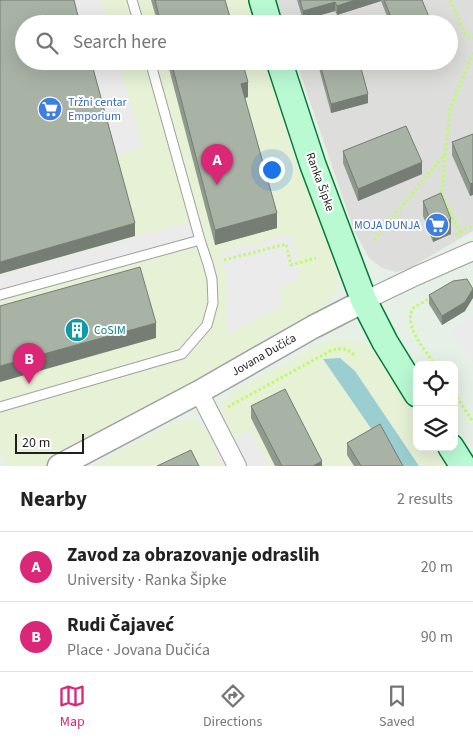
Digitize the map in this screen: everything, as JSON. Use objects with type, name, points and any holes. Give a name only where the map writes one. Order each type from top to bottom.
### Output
[{"type":"main road","points":[[262,0],[266,15]]},
{"type":"main road","name":"Ranka Šipke","points":[[282,70],[313,166],[364,302],[385,342],[413,388]]},
{"type":"main road","points":[[454,451],[463,466]]},
{"type":"street","name":"Jovana Dučića","points":[[59,466],[198,392],[313,327],[416,276],[473,251]]},
{"type":"street","points":[[198,392],[237,466]]},
{"type":"lane","points":[[132,0],[136,15]]},
{"type":"lane","points":[[0,408],[182,354],[207,325],[213,303],[212,279],[153,70]]},
{"type":"lane","points":[[0,295],[200,240]]},
{"type":"path","points":[[450,0],[457,15]]},
{"type":"path","points":[[458,18],[465,33],[473,38]]},
{"type":"path","points":[[460,232],[440,193],[443,184],[450,110],[473,53]]},
{"type":"path","points":[[374,240],[445,154]]},
{"type":"path","points":[[453,236],[473,224]]},
{"type":"path","points":[[208,264],[286,244],[291,265],[316,258]]},
{"type":"path","points":[[432,361],[411,328],[409,319],[413,308],[436,294]]},
{"type":"path","points":[[225,409],[330,350],[346,349],[356,357]]},
{"type":"path","points":[[458,399],[473,422]]},
{"type":"shaded area","points":[[0,0],[248,0],[252,15],[15,15],[15,70],[268,70],[289,142],[331,252],[338,279],[336,293],[324,307],[45,466],[6,466],[2,455],[0,456]]},
{"type":"shaded area","points":[[70,0],[101,0],[105,15],[74,15]]},
{"type":"shaded area","points":[[275,0],[473,0],[473,231],[408,269],[401,271],[396,272],[382,268],[369,258],[354,230],[299,70],[458,70],[458,15],[280,15]]},
{"type":"shaded area","points":[[89,70],[121,70],[143,147],[113,156]]},
{"type":"shaded area","points":[[190,222],[195,239],[0,294],[0,275]]},
{"type":"shaded area","points":[[290,234],[298,259],[297,280],[278,290],[283,305],[227,335],[226,280],[221,253]]},
{"type":"shaded area","points":[[473,315],[473,363],[451,330]]},
{"type":"shaded area","points":[[336,339],[354,340],[372,349],[413,414],[413,451],[436,451],[445,466],[249,466],[222,416],[224,402],[232,392],[321,343]]},
{"type":"shaded area","points":[[340,358],[355,371],[419,466],[397,466],[323,359]]},
{"type":"shaded area","points":[[191,419],[202,426],[209,435],[226,466],[93,466],[177,422]]},
{"type":"shaded area","points":[[249,430],[269,466],[222,466],[214,450]]},
{"type":"building","name":"Tržni centar Emporium","points":[[0,0],[74,0],[78,15],[15,15],[15,70],[93,70],[135,223],[0,262]]},
{"type":"building","points":[[155,0],[225,0],[229,15],[159,15]]},
{"type":"building","points":[[300,0],[355,0],[337,6],[335,2],[303,11]]},
{"type":"building","points":[[384,0],[422,0],[428,15],[390,15]]},
{"type":"building","points":[[173,70],[245,70],[248,82],[241,84],[277,213],[215,230]]},
{"type":"building","points":[[322,70],[361,70],[368,94],[331,104]]},
{"type":"building","points":[[406,126],[422,162],[358,189],[343,151]]},
{"type":"building","points":[[473,134],[473,183],[470,184],[452,142]]},
{"type":"building","points":[[441,193],[451,219],[433,227],[423,201]]},
{"type":"building","name":"CoSIM","points":[[140,267],[156,323],[0,366],[0,306]]},
{"type":"building","points":[[467,279],[473,289],[465,302],[442,316],[429,295],[453,281]]},
{"type":"building","points":[[285,389],[322,461],[313,466],[282,466],[251,406]]},
{"type":"building","points":[[380,424],[403,466],[361,466],[347,443]]},
{"type":"building","points":[[191,450],[199,466],[157,466]]},
{"type":"place","name":"Tržni centar Emporium","points":[[50,109]]},
{"type":"place","name":"Zavod za obrazovanje odraslih","points":[[217,185]]},
{"type":"place","name":"MOJA DUNJA","points":[[437,225]]},
{"type":"place","name":"CoSIM","points":[[77,330]]},
{"type":"place","name":"Rudi Čajaveć","points":[[29,384]]}]
